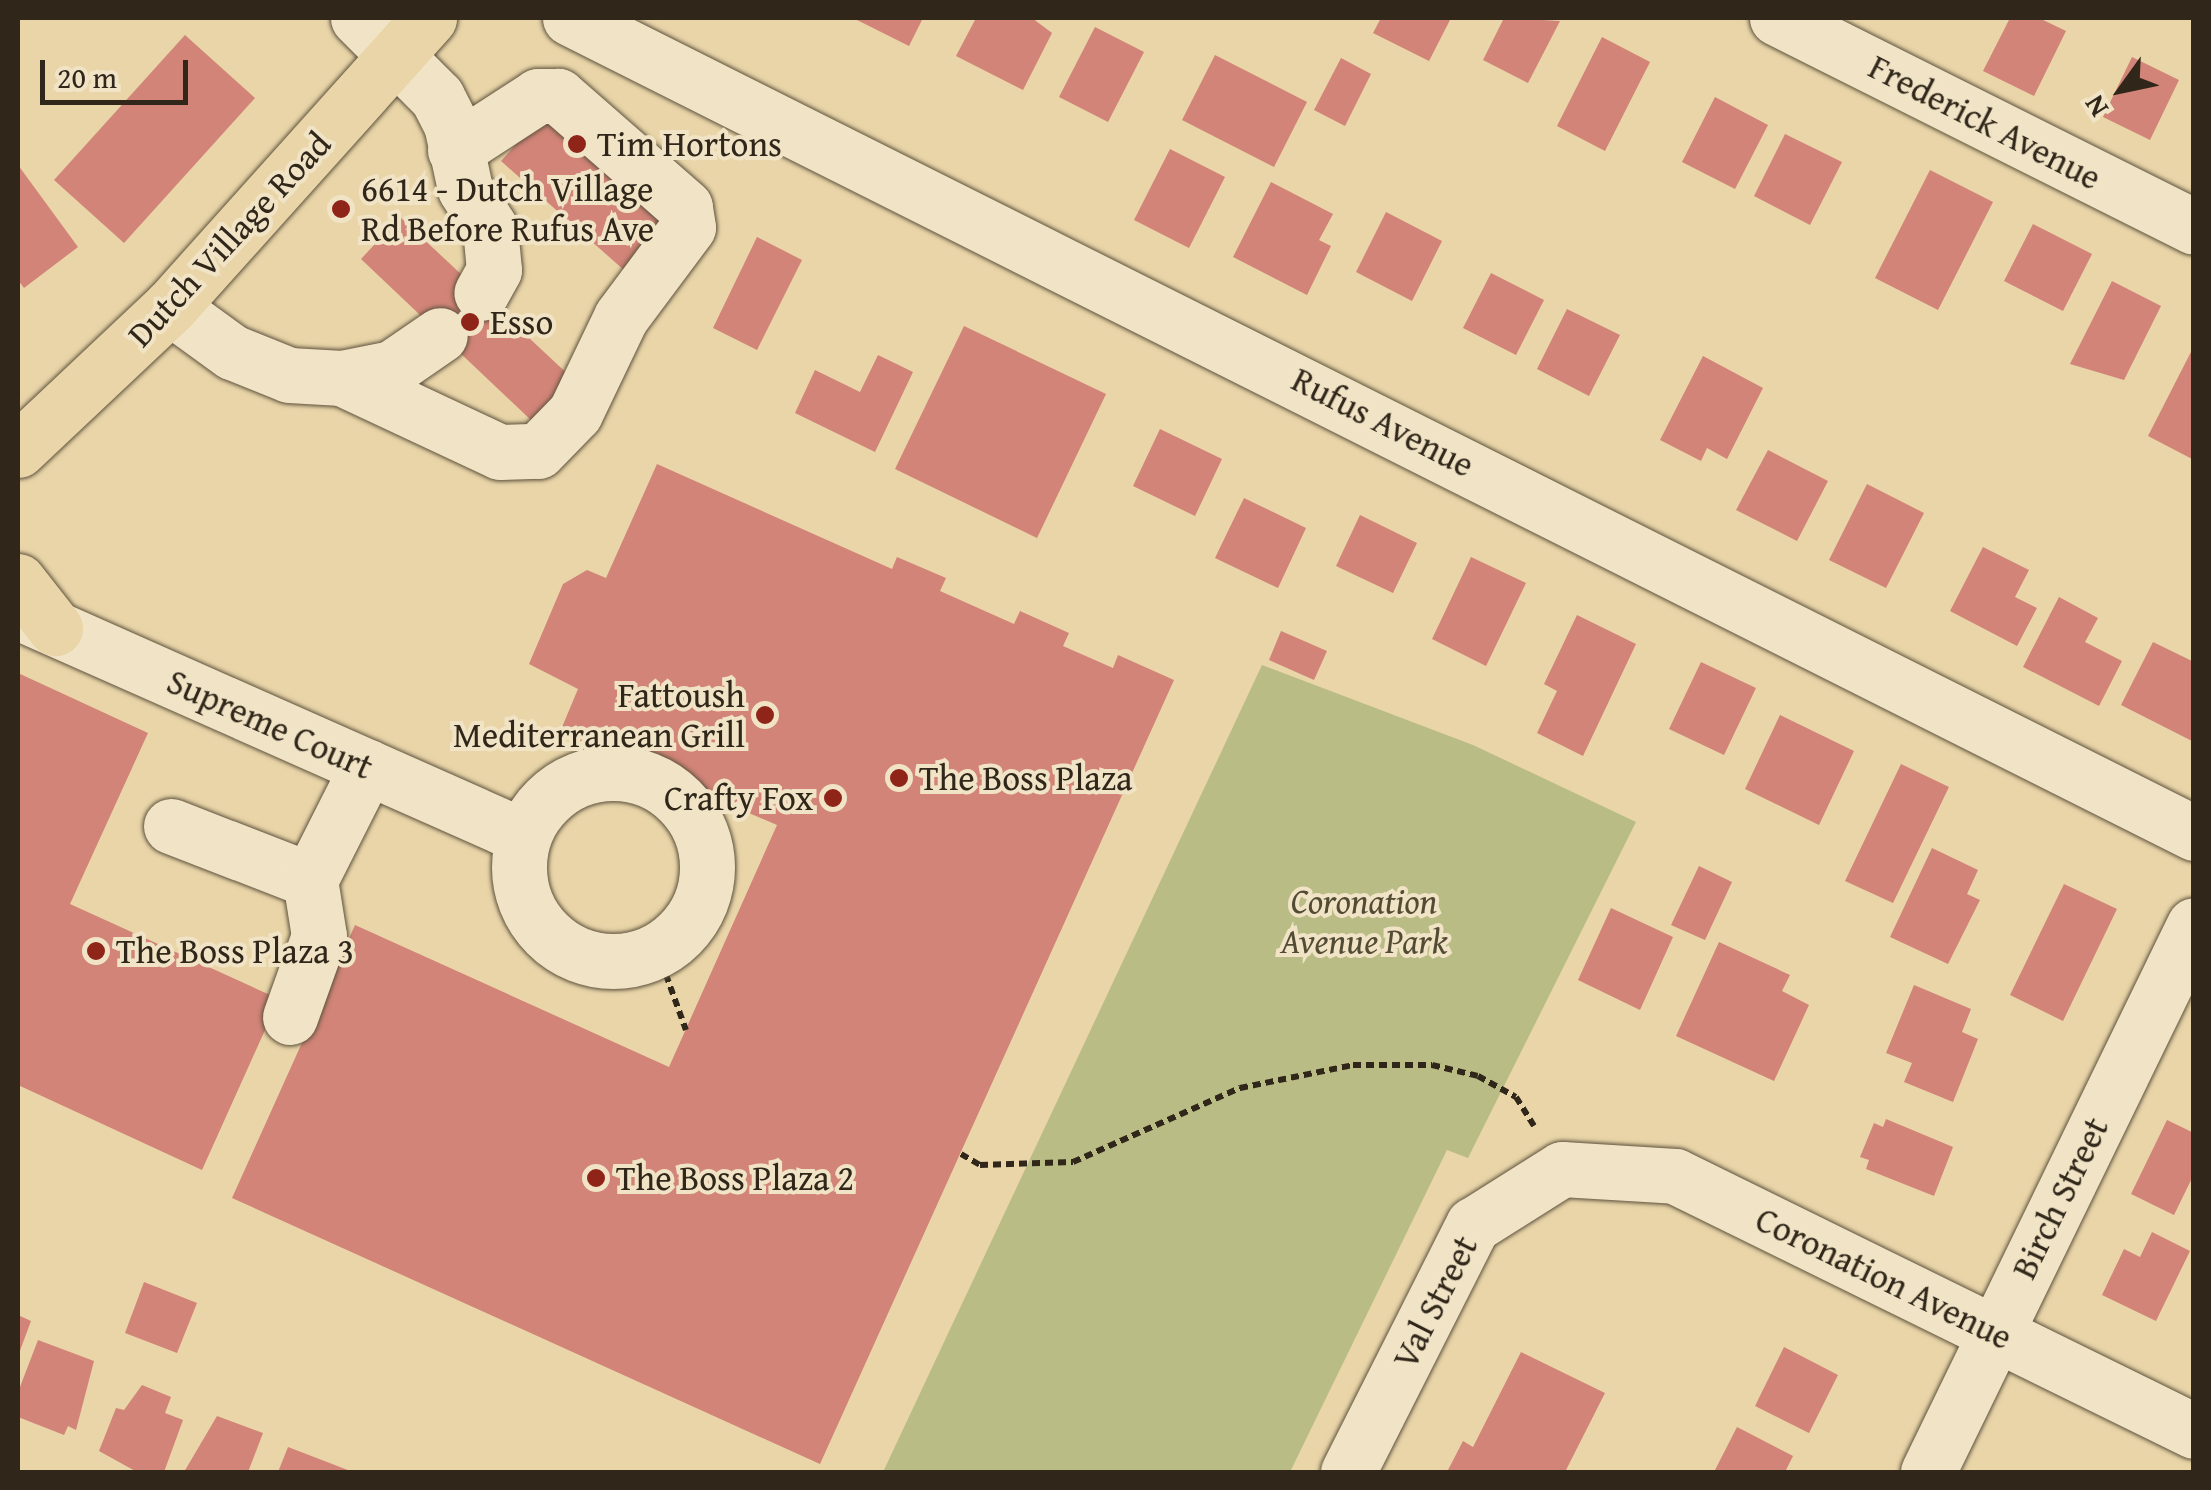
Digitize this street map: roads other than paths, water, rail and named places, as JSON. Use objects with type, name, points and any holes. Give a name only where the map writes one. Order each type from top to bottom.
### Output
[{"type":"main road","name":"Dutch Village Road","points":[[23,441],[170,307],[412,36]]},
{"type":"main road","points":[[18,580],[36,620]]},
{"type":"street","points":[[358,18],[412,36],[437,97],[465,189],[490,228],[494,270],[481,293]]},
{"type":"street","name":"Rufus Avenue","points":[[570,18],[2194,832]]},
{"type":"street","name":"Frederick Avenue","points":[[1777,18],[2194,227]]},
{"type":"street","points":[[342,378],[500,452],[538,451],[575,413],[622,317],[688,226],[685,207],[547,93],[454,150]]},
{"type":"street","points":[[170,307],[232,352],[289,374],[342,378],[392,368],[440,335]]},
{"type":"street","name":"Supreme Court","points":[[36,620],[523,836]]},
{"type":"street","points":[[290,1016],[319,936],[310,880],[367,767]]},
{"type":"street","points":[[612,772],[671,792],[705,844],[707,876],[682,932],[657,950],[598,960],[544,932],[518,877],[523,836],[553,793],[580,778],[612,772]]},
{"type":"street","points":[[171,826],[310,880]]},
{"type":"street","name":"Birch Street","points":[[1928,1472],[2194,925]]},
{"type":"street","name":"Coronation Avenue","points":[[1562,1169],[1675,1176],[2194,1431]]},
{"type":"street","name":"Val Street","points":[[1348,1472],[1473,1225],[1562,1169]]},
{"type":"place","name":"Tim Hortons","points":[[577,144]]},
{"type":"place","name":"6614 - Dutch Village Rd Before Rufus Ave","points":[[341,209]]},
{"type":"place","name":"Esso","points":[[470,322]]},
{"type":"place","name":"Fattoush Mediterranean Grill","points":[[765,715]]},
{"type":"place","name":"The Boss Plaza","points":[[899,778]]},
{"type":"place","name":"Crafty Fox","points":[[833,798]]},
{"type":"place","name":"The Boss Plaza 3","points":[[96,951]]},
{"type":"place","name":"The Boss Plaza 2","points":[[596,1178]]},
{"type":"park label","name":"Coronation Avenue Park","points":[[1364,921]]}]
